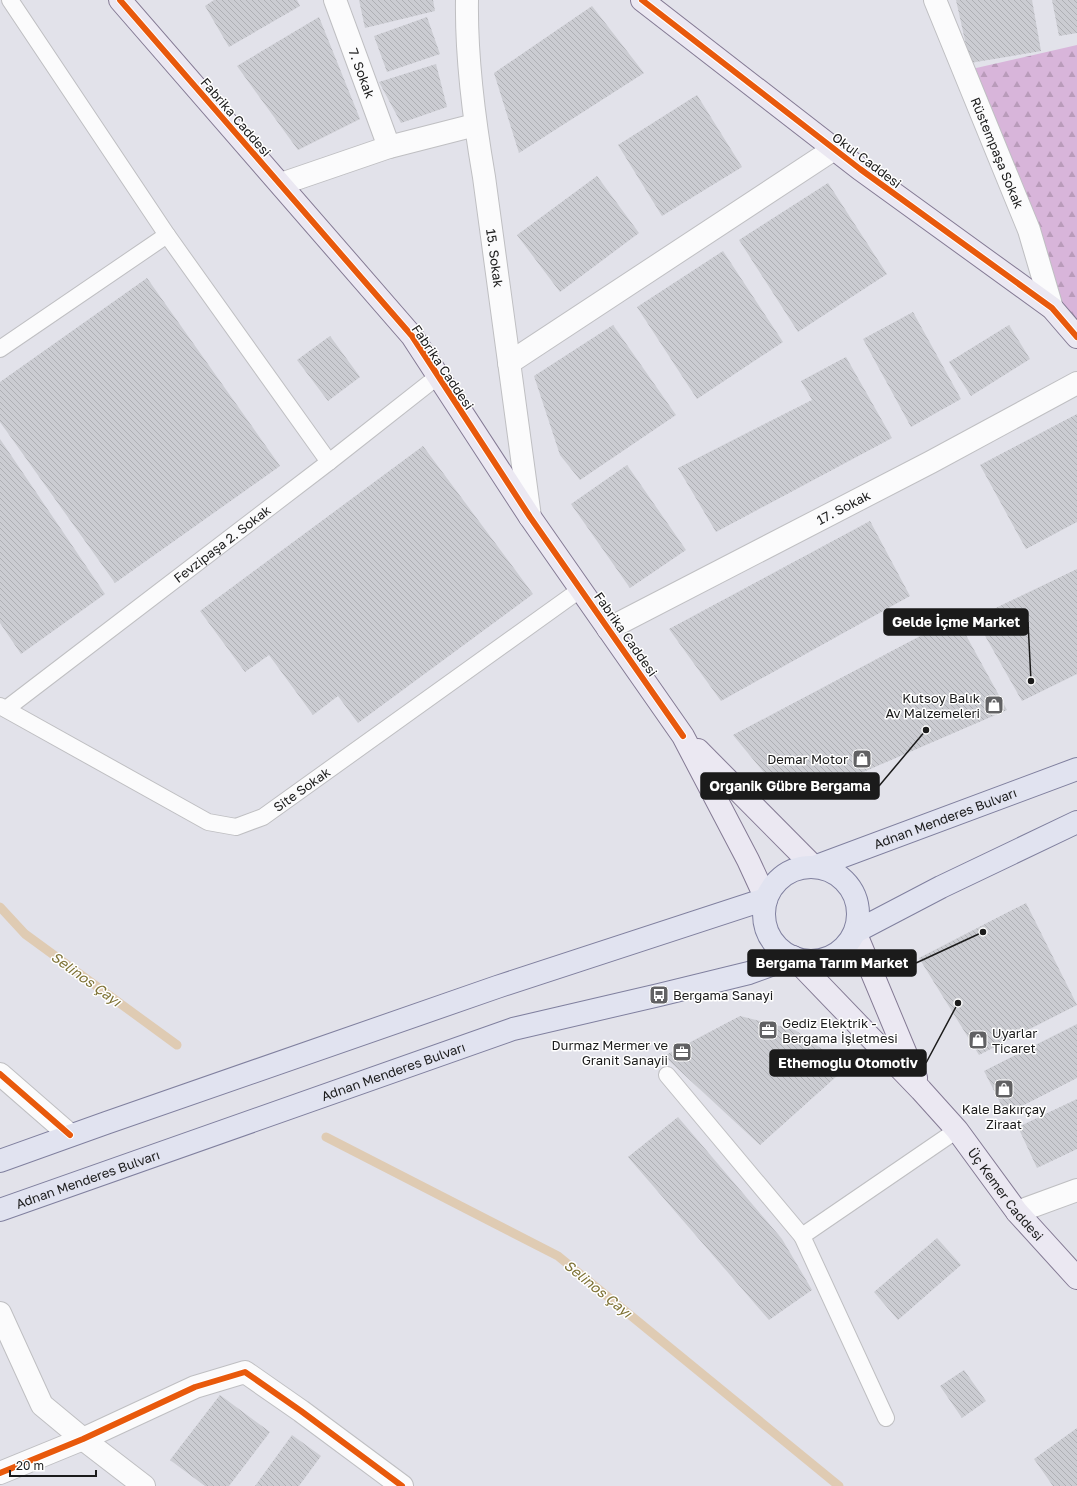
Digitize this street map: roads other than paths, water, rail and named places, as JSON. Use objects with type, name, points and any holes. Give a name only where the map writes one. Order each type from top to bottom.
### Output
[{"type":"main road","name":"Adnan Menderes Bulvarı","points":[[814,867],[1077,769]]},
{"type":"main road","points":[[855,932],[941,887],[1077,822]]},
{"type":"main road","points":[[814,867],[829,870],[842,878],[852,889],[857,903],[858,918],[855,932],[842,949],[831,956],[819,960],[806,960],[793,957],[781,950],[772,939],[766,927],[764,913],[766,899],[773,886],[784,875],[799,868],[814,867]]},
{"type":"main road","points":[[0,1161],[70,1135],[497,987],[766,899]]},
{"type":"main road","name":"Adnan Menderes Bulvarı","points":[[0,1210],[513,1029],[749,973],[793,957]]},
{"type":"street","name":"Fabrika Caddesi","points":[[120,0],[412,336],[437,377],[530,517],[683,736]]},
{"type":"street","name":"7. Sokak","points":[[335,0],[389,147]]},
{"type":"street","name":"15. Sokak","points":[[467,0],[467,34],[475,125],[484,177],[530,517]]},
{"type":"street","name":"Okul Caddesi","points":[[642,0],[834,149],[1052,308],[1077,337]]},
{"type":"street","name":"Rüstempaşa Sokak","points":[[934,0],[1029,230],[1052,308]]},
{"type":"street","points":[[281,184],[389,147],[475,125]]},
{"type":"street","points":[[509,363],[834,149]]},
{"type":"street","name":"17. Sokak","points":[[608,629],[931,462],[1077,383]]},
{"type":"street","points":[[683,736],[814,867]]},
{"type":"street","points":[[683,736],[744,853],[766,899]]},
{"type":"street","points":[[855,932],[921,1090]]},
{"type":"street","name":"Üç Kemer Caddesi","points":[[793,957],[921,1090],[956,1130],[1017,1212],[1077,1278]]},
{"type":"street","points":[[0,1074],[70,1135]]},
{"type":"street","points":[[1017,1212],[1077,1190]]},
{"type":"street","points":[[0,1313],[42,1405],[144,1486]]},
{"type":"street","points":[[0,1473],[84,1439],[195,1387],[245,1372],[301,1411],[402,1486]]},
{"type":"lane","points":[[10,0],[167,235],[328,462]]},
{"type":"lane","points":[[0,349],[167,235]]},
{"type":"lane","name":"Fevzipaşa 2. Sokak","points":[[3,707],[328,462],[437,377]]},
{"type":"lane","name":"Site Sokak","points":[[3,707],[208,822],[236,827],[263,817],[581,589]]},
{"type":"lane","points":[[666,1075],[802,1236],[886,1418]]},
{"type":"lane","points":[[802,1236],[956,1130]]},
{"type":"waterway","name":"Selinos Çayı","points":[[0,907],[25,934],[177,1045]]},
{"type":"waterway","name":"Selinos Çayı","points":[[326,1137],[558,1256],[839,1486]]},
{"type":"place","name":"Gelde İçme Market","points":[[1031,681]]},
{"type":"place","name":"Kutsoy Balık Av Malzemeleri","points":[[994,705]]},
{"type":"place","name":"Organik Gübre Bergama","points":[[926,730]]},
{"type":"place","name":"Demar Motor","points":[[862,759]]},
{"type":"place","name":"Bergama Tarım Market","points":[[983,932]]},
{"type":"place","name":"Bergama Sanayi","points":[[659,995]]},
{"type":"place","name":"Ethemoğlu Otomotiv","points":[[958,1003]]},
{"type":"place","name":"Gediz Elektrik - Bergama İşletmesi","points":[[768,1030]]},
{"type":"place","name":"Uyarlar Ticaret","points":[[978,1040]]},
{"type":"place","name":"Durmaz Mermer ve Granit Sanayii","points":[[682,1052]]},
{"type":"place","name":"Kale Bakırçay Ziraat","points":[[1004,1089]]}]
